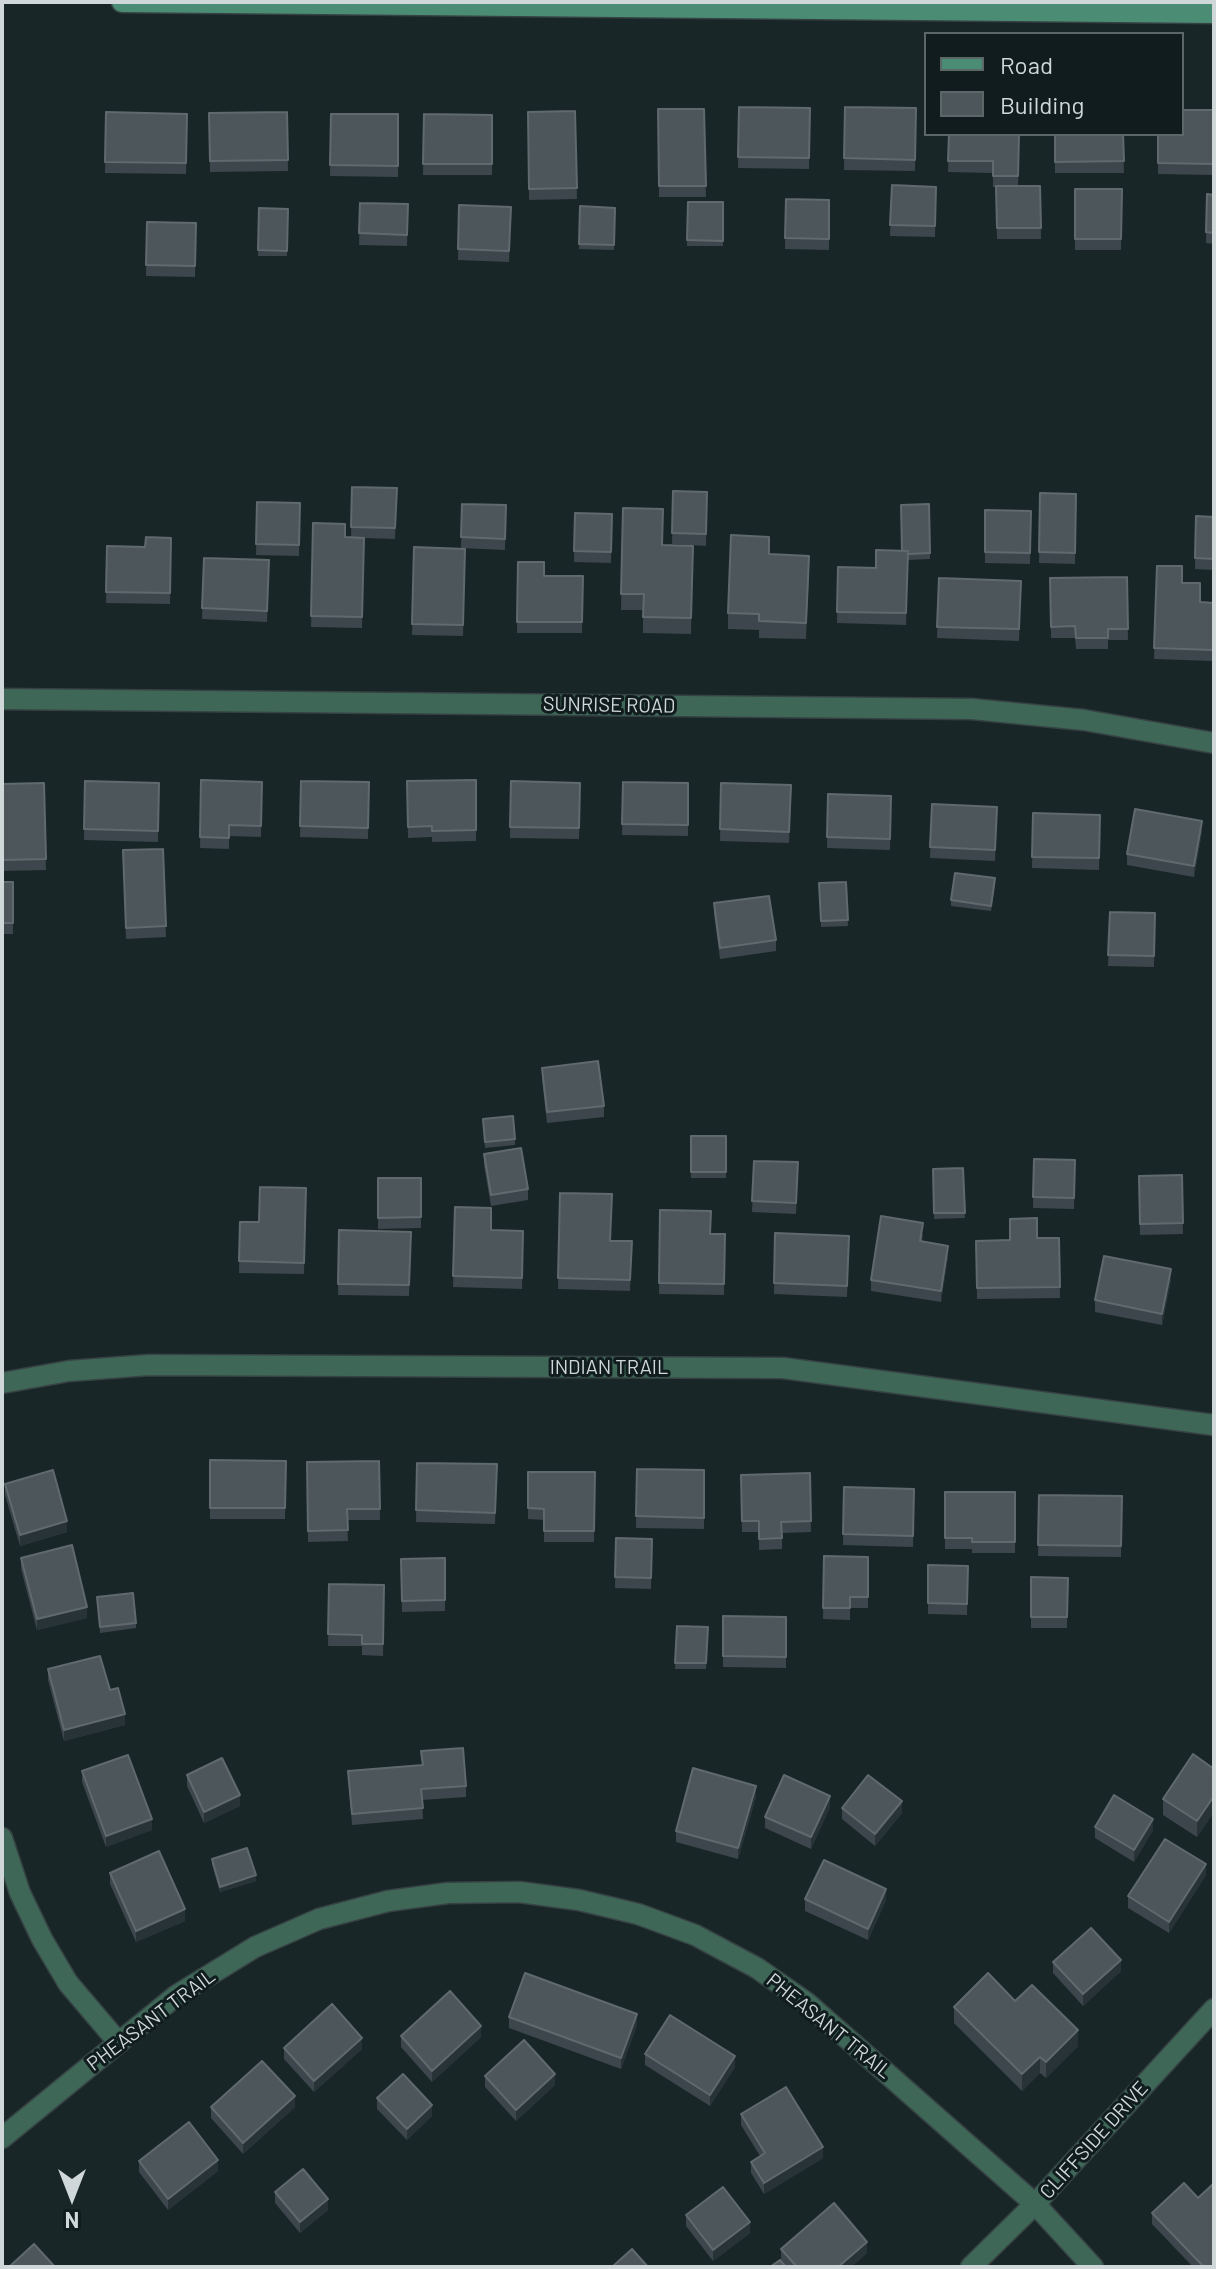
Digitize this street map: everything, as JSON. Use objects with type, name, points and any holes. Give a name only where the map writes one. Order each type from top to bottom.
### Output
[{"type":"street","points":[[122,2],[803,6],[1214,13]]},
{"type":"street","name":"SUNRISE ROAD","points":[[2,699],[972,709],[1084,720],[1214,743]]},
{"type":"street","name":"INDIAN TRAIL","points":[[2,1383],[69,1371],[149,1365],[783,1368],[1214,1425]]},
{"type":"street","points":[[2,1838],[20,1893],[48,1951],[68,1983],[119,2043]]},
{"type":"street","name":"PHEASANT TRAIL","points":[[2,2138],[177,1995],[228,1962],[319,1919],[388,1901],[448,1893],[519,1892],[579,1900],[638,1914],[695,1935],[757,1968],[807,2003],[1035,2204],[1093,2267]]},
{"type":"street","name":"CLIFFSIDE DRIVE","points":[[971,2267],[1035,2204],[1214,2009]]},
{"type":"building","points":[[739,107],[810,108],[809,158],[738,157]]},
{"type":"building","points":[[845,107],[916,108],[915,160],[844,158]]},
{"type":"building","points":[[658,109],[704,109],[706,186],[659,186]]},
{"type":"building","points":[[1184,110],[1214,110],[1214,164],[1158,163],[1158,136],[1184,136]]},
{"type":"building","points":[[575,111],[577,188],[529,189],[528,112]]},
{"type":"building","points":[[106,112],[187,114],[186,163],[105,162]]},
{"type":"building","points":[[287,112],[288,160],[210,161],[209,113]]},
{"type":"building","points":[[331,114],[398,114],[398,166],[330,165]]},
{"type":"building","points":[[424,114],[492,115],[492,164],[423,164]]},
{"type":"building","points":[[949,136],[1019,136],[1018,176],[993,176],[993,161],[948,161]]},
{"type":"building","points":[[1055,136],[1123,136],[1124,161],[1055,162]]},
{"type":"building","points":[[892,185],[936,187],[935,226],[890,225]]},
{"type":"building","points":[[996,186],[1040,186],[1041,228],[997,228]]},
{"type":"building","points":[[1075,189],[1122,189],[1121,239],[1075,239]]},
{"type":"building","points":[[1207,194],[1214,195],[1214,233],[1206,232]]},
{"type":"building","points":[[786,199],[829,200],[829,239],[785,238]]},
{"type":"building","points":[[688,202],[723,202],[723,241],[687,240]]},
{"type":"building","points":[[360,203],[408,204],[407,235],[359,233]]},
{"type":"building","points":[[459,205],[511,207],[509,251],[458,249]]},
{"type":"building","points":[[580,206],[615,208],[614,245],[579,244]]},
{"type":"building","points":[[259,208],[288,209],[287,251],[258,250]]},
{"type":"building","points":[[147,222],[196,223],[195,266],[146,265]]},
{"type":"building","points":[[352,487],[397,488],[395,528],[351,527]]},
{"type":"building","points":[[673,491],[707,492],[706,534],[672,533]]},
{"type":"building","points":[[1040,493],[1076,494],[1075,553],[1039,552]]},
{"type":"building","points":[[257,502],[300,503],[299,545],[256,544]]},
{"type":"building","points":[[462,504],[506,505],[505,539],[461,537]]},
{"type":"building","points":[[929,504],[930,553],[908,554],[908,551],[902,551],[901,505]]},
{"type":"building","points":[[623,508],[663,509],[662,545],[693,546],[691,618],[643,617],[644,594],[621,594]]},
{"type":"building","points":[[985,510],[1031,511],[1030,553],[985,552]]},
{"type":"building","points":[[575,513],[612,514],[611,552],[574,551]]},
{"type":"building","points":[[1196,516],[1214,517],[1214,559],[1195,558]]},
{"type":"building","points":[[313,523],[345,524],[345,537],[364,538],[362,617],[311,616]]},
{"type":"building","points":[[731,535],[769,537],[769,554],[809,556],[806,623],[759,621],[759,614],[728,613]]},
{"type":"building","points":[[146,537],[171,538],[170,593],[106,592],[107,546],[145,547]]},
{"type":"building","points":[[414,547],[465,549],[463,625],[412,624]]},
{"type":"building","points":[[876,550],[908,551],[906,613],[837,612],[838,567],[876,568]]},
{"type":"building","points":[[204,558],[269,560],[267,611],[202,608]]},
{"type":"building","points":[[518,562],[544,562],[544,576],[583,576],[582,622],[517,622]]},
{"type":"building","points":[[1157,566],[1182,566],[1182,583],[1200,583],[1200,602],[1214,603],[1214,650],[1154,648]]},
{"type":"building","points":[[1127,577],[1128,629],[1108,629],[1108,638],[1076,638],[1075,626],[1051,627],[1050,578]]},
{"type":"building","points":[[939,578],[1021,581],[1019,629],[937,627]]},
{"type":"building","points":[[201,780],[262,782],[261,826],[229,825],[229,838],[200,837]]},
{"type":"building","points":[[476,780],[476,830],[432,831],[432,826],[408,827],[407,781]]},
{"type":"building","points":[[85,781],[159,783],[158,831],[84,829]]},
{"type":"building","points":[[301,781],[369,782],[368,828],[300,826]]},
{"type":"building","points":[[511,781],[580,783],[579,828],[510,827]]},
{"type":"building","points":[[623,782],[688,783],[688,825],[622,824]]},
{"type":"building","points":[[44,783],[46,859],[2,860],[2,784]]},
{"type":"building","points":[[721,783],[791,785],[789,832],[720,829]]},
{"type":"building","points":[[828,794],[891,796],[890,839],[827,837]]},
{"type":"building","points":[[932,804],[997,807],[995,850],[930,847]]},
{"type":"building","points":[[1135,809],[1202,821],[1194,866],[1127,854]]},
{"type":"building","points":[[1033,813],[1100,815],[1099,858],[1032,857]]},
{"type":"building","points":[[163,849],[166,926],[126,928],[123,850]]},
{"type":"building","points":[[955,873],[995,878],[991,906],[951,900]]},
{"type":"building","points":[[2,882],[13,882],[13,923],[2,923]]},
{"type":"building","points":[[846,882],[848,920],[821,921],[819,883]]},
{"type":"building","points":[[769,896],[776,940],[720,948],[714,903]]},
{"type":"building","points":[[1110,912],[1155,913],[1154,956],[1108,955]]},
{"type":"building","points":[[598,1061],[604,1106],[547,1112],[542,1068]]},
{"type":"building","points":[[513,1116],[515,1139],[485,1142],[483,1119]]},
{"type":"building","points":[[691,1136],[726,1136],[726,1172],[691,1172]]},
{"type":"building","points":[[521,1148],[528,1189],[491,1195],[484,1154]]},
{"type":"building","points":[[1034,1159],[1075,1160],[1074,1198],[1033,1197]]},
{"type":"building","points":[[754,1161],[798,1162],[796,1203],[752,1201]]},
{"type":"building","points":[[963,1168],[965,1213],[934,1213],[933,1169]]},
{"type":"building","points":[[1182,1175],[1183,1223],[1140,1224],[1139,1176]]},
{"type":"building","points":[[378,1178],[421,1178],[421,1217],[378,1218]]},
{"type":"building","points":[[260,1187],[306,1188],[304,1263],[239,1261],[240,1222],[259,1222]]},
{"type":"building","points":[[560,1193],[612,1194],[610,1241],[632,1241],[630,1280],[558,1278]]},
{"type":"building","points":[[455,1207],[491,1208],[491,1230],[523,1231],[522,1278],[453,1276]]},
{"type":"building","points":[[660,1210],[711,1211],[710,1234],[725,1234],[724,1284],[659,1283]]},
{"type":"building","points":[[881,1216],[923,1223],[920,1241],[948,1246],[941,1291],[871,1280]]},
{"type":"building","points":[[1037,1218],[1037,1238],[1059,1238],[1060,1287],[977,1288],[976,1241],[1010,1240],[1010,1219]]},
{"type":"building","points":[[339,1230],[411,1232],[409,1285],[338,1284]]},
{"type":"building","points":[[775,1233],[849,1236],[847,1286],[774,1283]]},
{"type":"building","points":[[1104,1256],[1171,1269],[1162,1314],[1095,1300]]},
{"type":"building","points":[[210,1460],[286,1461],[285,1508],[210,1508]]},
{"type":"building","points":[[379,1461],[380,1509],[347,1509],[348,1530],[308,1531],[307,1462]]},
{"type":"building","points":[[417,1463],[497,1464],[495,1513],[416,1510]]},
{"type":"building","points":[[637,1469],[704,1470],[704,1518],[636,1516]]},
{"type":"building","points":[[53,1470],[67,1521],[20,1535],[5,1484]]},
{"type":"building","points":[[528,1472],[595,1472],[594,1531],[544,1531],[544,1509],[528,1508]]},
{"type":"building","points":[[810,1473],[811,1521],[781,1522],[782,1538],[759,1539],[759,1521],[742,1521],[741,1475]]},
{"type":"building","points":[[844,1487],[914,1489],[913,1536],[843,1534]]},
{"type":"building","points":[[945,1492],[1015,1492],[1015,1542],[972,1542],[972,1538],[945,1538]]},
{"type":"building","points":[[1039,1495],[1122,1496],[1121,1546],[1038,1545]]},
{"type":"building","points":[[616,1538],[652,1539],[651,1578],[615,1577]]},
{"type":"building","points":[[72,1545],[87,1607],[37,1619],[21,1558]]},
{"type":"building","points":[[824,1556],[868,1557],[868,1597],[850,1597],[850,1608],[823,1608]]},
{"type":"building","points":[[445,1558],[445,1600],[402,1601],[401,1559]]},
{"type":"building","points":[[928,1565],[968,1566],[967,1604],[928,1603]]},
{"type":"building","points":[[1031,1577],[1068,1578],[1067,1617],[1031,1617]]},
{"type":"building","points":[[329,1584],[384,1585],[383,1644],[362,1644],[362,1635],[328,1634]]},
{"type":"building","points":[[133,1593],[136,1623],[100,1627],[97,1597]]},
{"type":"building","points":[[723,1616],[786,1617],[786,1657],[723,1656]]},
{"type":"building","points":[[677,1626],[708,1627],[706,1663],[675,1663]]},
{"type":"building","points":[[100,1656],[110,1690],[118,1688],[125,1714],[64,1730],[48,1669]]},
{"type":"building","points":[[463,1748],[466,1786],[421,1789],[423,1808],[352,1814],[348,1771],[423,1765],[421,1751]]},
{"type":"building","points":[[1193,1754],[1214,1769],[1214,1796],[1197,1821],[1163,1799]]},
{"type":"building","points":[[128,1755],[152,1819],[106,1836],[82,1771]]},
{"type":"building","points":[[222,1758],[240,1795],[204,1812],[187,1775]]},
{"type":"building","points":[[693,1768],[756,1786],[738,1848],[676,1831]]},
{"type":"building","points":[[784,1775],[830,1796],[811,1837],[765,1817]]},
{"type":"building","points":[[868,1775],[902,1801],[875,1834],[842,1808]]},
{"type":"building","points":[[1114,1795],[1153,1819],[1134,1850],[1095,1827]]},
{"type":"building","points":[[1165,1839],[1206,1864],[1169,1922],[1128,1896]]},
{"type":"building","points":[[247,1848],[256,1875],[220,1887],[212,1859]]},
{"type":"building","points":[[159,1851],[185,1909],[136,1931],[110,1873]]},
{"type":"building","points":[[824,1860],[886,1889],[868,1929],[805,1899]]},
{"type":"building","points":[[1091,1928],[1121,1960],[1083,1994],[1053,1962]]},
{"type":"building","points":[[525,1973],[637,2014],[621,2058],[509,2017]]},
{"type":"building","points":[[988,1973],[1015,2001],[1032,1985],[1078,2030],[1046,2062],[1040,2057],[1022,2074],[954,2007]]},
{"type":"building","points":[[450,1991],[481,2026],[432,2071],[401,2036]]},
{"type":"building","points":[[332,2004],[362,2038],[314,2081],[284,2048]]},
{"type":"building","points":[[670,2015],[735,2056],[710,2095],[645,2054]]},
{"type":"building","points":[[524,2040],[555,2074],[516,2110],[485,2076]]},
{"type":"building","points":[[262,2061],[295,2096],[243,2143],[211,2107]]},
{"type":"building","points":[[403,2074],[432,2105],[407,2129],[377,2098]]},
{"type":"building","points":[[786,2087],[823,2147],[764,2183],[751,2162],[765,2153],[741,2114]]},
{"type":"building","points":[[189,2122],[218,2160],[168,2199],[139,2161]]},
{"type":"building","points":[[303,2169],[328,2199],[300,2222],[275,2192]]},
{"type":"building","points":[[1184,2183],[1198,2198],[1214,2185],[1214,2264],[1211,2267],[1204,2267],[1152,2213]]},
{"type":"building","points":[[723,2187],[750,2222],[713,2250],[686,2215]]},
{"type":"building","points":[[834,2203],[867,2242],[838,2267],[797,2267],[781,2249]]},
{"type":"building","points":[[34,2244],[55,2267],[9,2267]]},
{"type":"building","points":[[632,2249],[648,2267],[612,2267]]},
{"type":"building","points":[[780,2260],[786,2267],[770,2267]]}]
